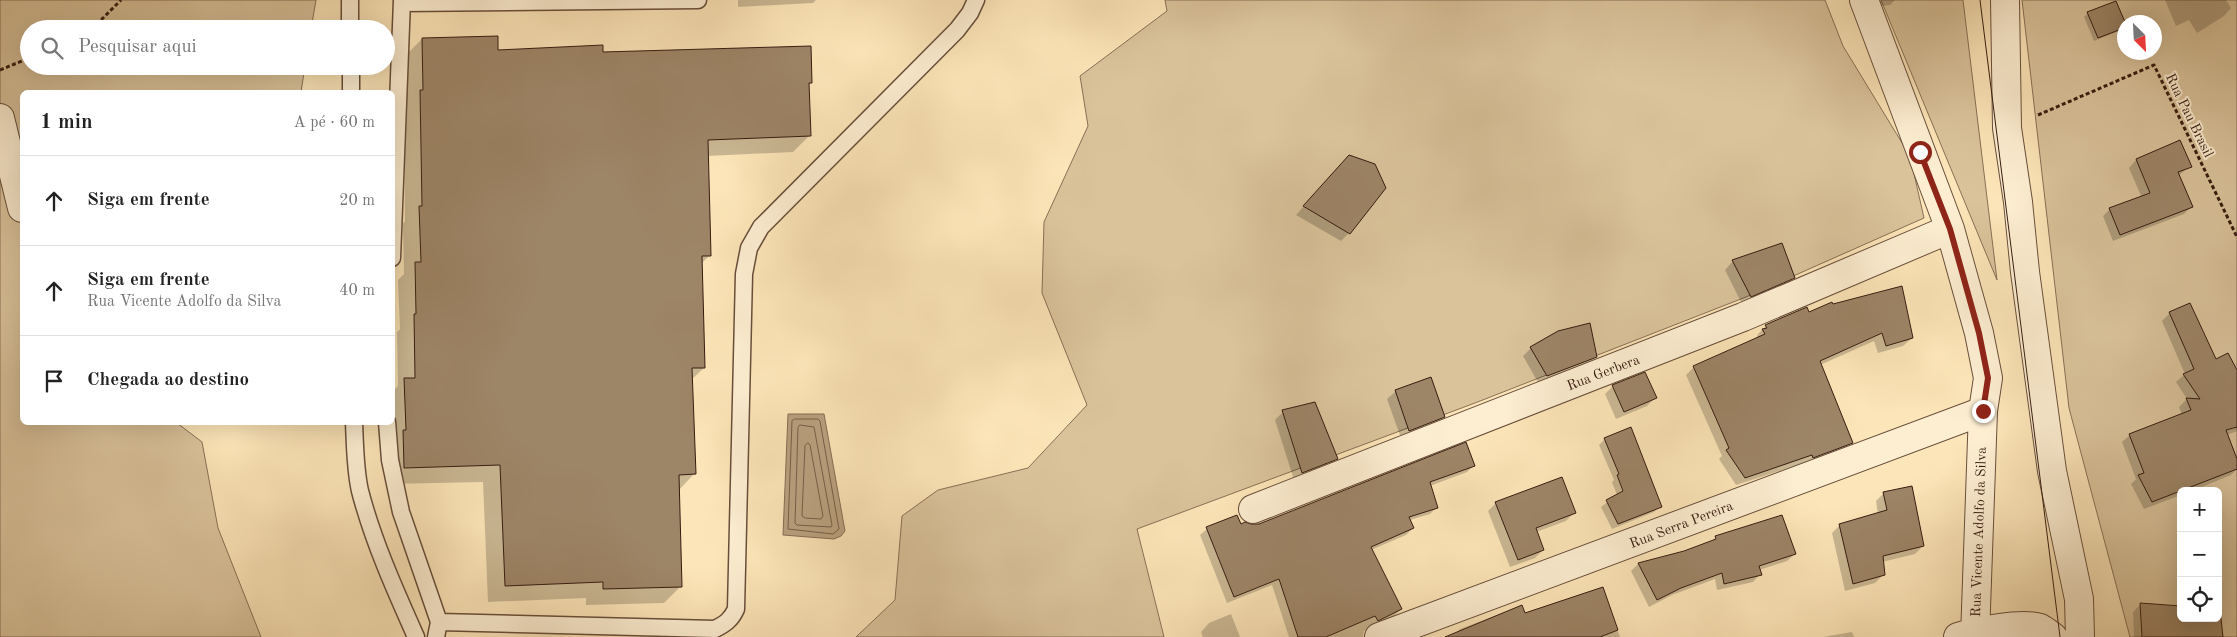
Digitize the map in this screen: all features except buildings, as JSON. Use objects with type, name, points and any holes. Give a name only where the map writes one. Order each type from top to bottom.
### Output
[{"type":"street","name":"Rua Vicente Adolfo da Silva","points":[[1864,0],[1950,229],[1979,333],[1988,378],[1983,411],[1979,562],[1969,635],[2030,627],[2040,628],[2053,637]]},
{"type":"street","points":[[2005,0],[2007,128],[2052,471],[2079,599],[2080,637]]},
{"type":"street","points":[[0,118],[20,200]]},
{"type":"street","name":"Rua Gerbera","points":[[1253,509],[1743,317],[1950,229]]},
{"type":"street","name":"Rua Serra Pereira","points":[[1379,637],[1983,411]]},
{"type":"lane","points":[[350,0],[350,20]]},
{"type":"lane","points":[[395,181],[402,2],[698,0]]},
{"type":"lane","points":[[387,425],[390,460],[401,512],[437,629],[715,629],[725,624],[732,618],[736,610],[744,274],[749,248],[761,227],[957,30],[970,13],[976,0]]},
{"type":"lane","points":[[351,75],[351,90]]},
{"type":"lane","points":[[354,425],[356,469],[360,492],[386,568],[416,637]]},
{"type":"path","points":[[101,20],[121,0]]},
{"type":"path","points":[[0,70],[20,62]]},
{"type":"path","name":"Rua Pau Brasil","points":[[2007,128],[2154,66],[2237,237]]},
{"type":"shaded area","points":[[0,0],[316,0],[313,20],[20,20],[20,75],[304,75],[301,90],[20,90],[20,425],[180,425],[202,442],[218,528],[261,637],[0,637]]},
{"type":"shaded area","points":[[1165,0],[1825,0],[1843,46],[1910,156],[1924,218],[1746,297],[1475,403],[1137,529],[1164,637],[856,637],[895,600],[902,516],[938,490],[1028,468],[1087,405],[1042,293],[1044,222],[1088,126],[1080,76],[1167,11]]},
{"type":"shaded area","points":[[1881,0],[1963,0],[1997,280]]},
{"type":"shaded area","points":[[2022,0],[2237,0],[2237,637],[2130,637],[2069,408]]},
{"type":"water","points":[[788,414],[824,414],[845,531],[841,536],[834,539],[783,535]]},
{"type":"tram line","points":[[1980,0],[2060,637]]},
{"type":"route","points":[[1920,152],[1950,229],[1979,333],[1988,378],[1983,411]]}]
